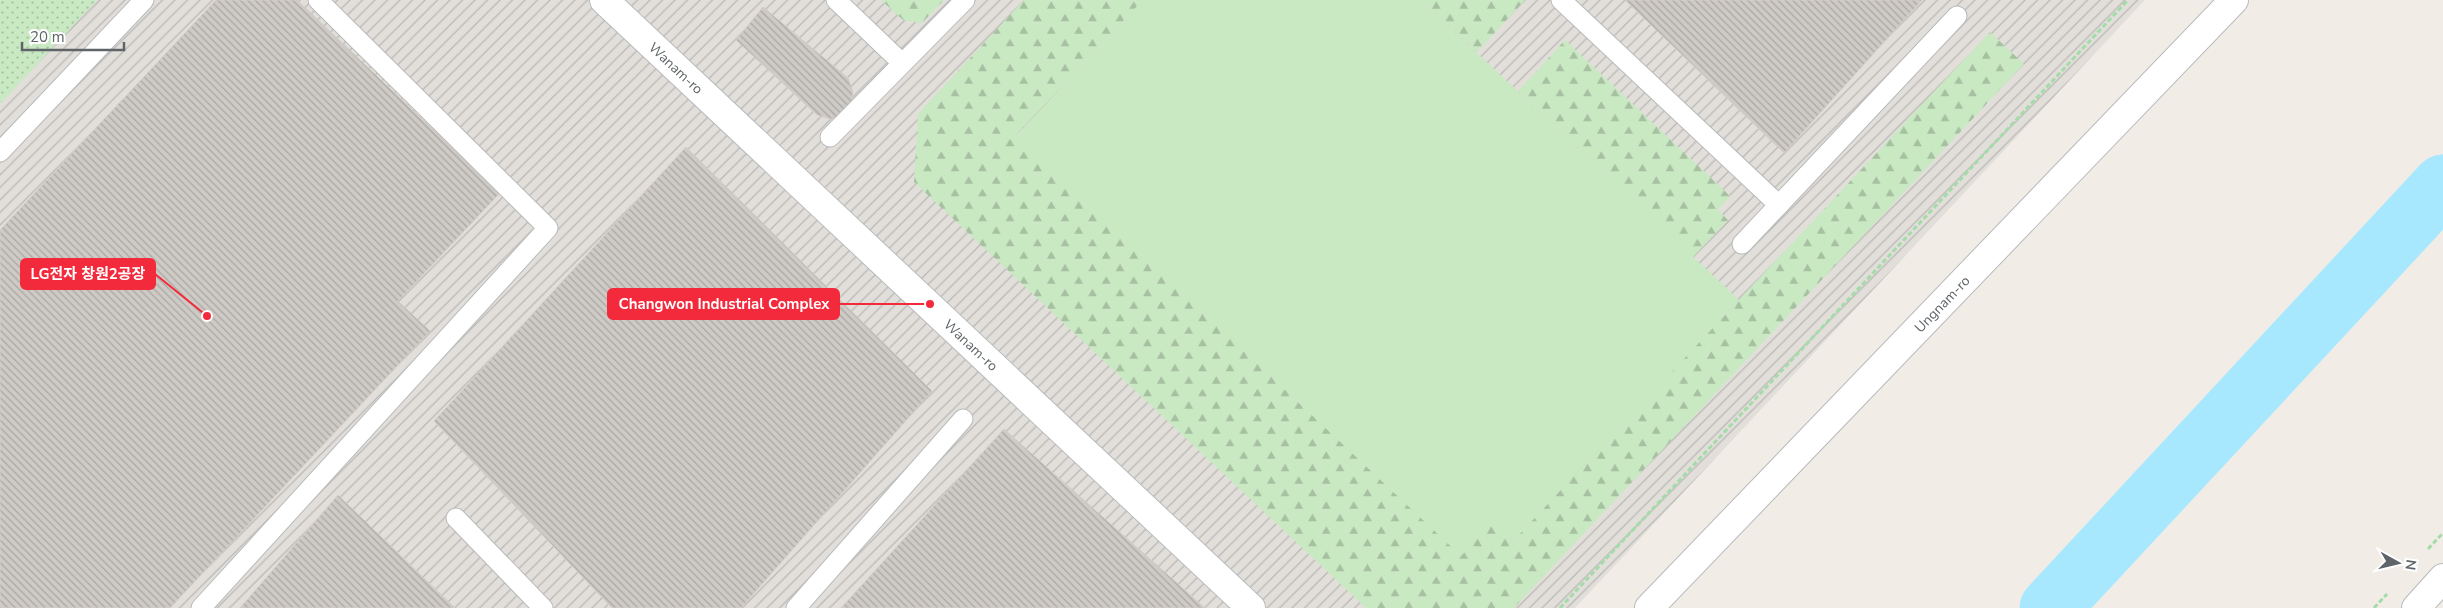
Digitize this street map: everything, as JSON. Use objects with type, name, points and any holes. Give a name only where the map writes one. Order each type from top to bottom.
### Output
[{"type":"main road","name":"Wanam-ro","points":[[604,0],[1251,608]]},
{"type":"main road","name":"Ungnam-ro","points":[[1649,608],[2234,0]]},
{"type":"main road","points":[[2416,608],[2443,578]]},
{"type":"lane","points":[[0,152],[144,0]]},
{"type":"lane","points":[[201,608],[548,228],[318,0]]},
{"type":"lane","points":[[836,0],[902,64]]},
{"type":"lane","points":[[830,137],[965,0]]},
{"type":"lane","points":[[1561,0],[1779,205]]},
{"type":"lane","points":[[1742,244],[1957,16]]},
{"type":"lane","points":[[796,608],[963,419]]},
{"type":"lane","points":[[456,518],[544,608]]},
{"type":"path","points":[[1560,608],[2128,0]]},
{"type":"shaded area","points":[[0,0],[2145,0],[1575,608],[0,608]]},
{"type":"green space","points":[[0,0],[97,0],[1,103],[0,102]]},
{"type":"green space","points":[[881,0],[944,0],[922,23],[903,20]]},
{"type":"green space","points":[[1024,0],[1143,0],[1016,135],[1493,522],[1513,541],[1990,32],[2024,64],[1514,608],[1366,608],[914,182],[918,114]]},
{"type":"green space","points":[[1143,0],[1421,0],[1739,300],[1513,541],[1493,522],[1461,556],[1016,136]]},
{"type":"green space","points":[[1421,0],[1525,0],[1477,52]]},
{"type":"green space","points":[[1565,40],[1730,196],[1718,210],[1728,220],[1693,257],[1518,91]]},
{"type":"building","points":[[216,0],[297,0],[500,193],[398,301],[430,331],[170,608],[0,608],[0,230]]},
{"type":"building","points":[[1625,0],[1922,0],[1784,153]]},
{"type":"building","points":[[763,7],[848,78],[853,92],[851,104],[843,115],[831,119],[817,115],[736,40]]},
{"type":"building","points":[[686,147],[932,391],[741,608],[612,608],[434,421]]},
{"type":"building","points":[[1004,429],[1205,608],[841,608]]},
{"type":"building","points":[[338,495],[455,608],[240,608]]},
{"type":"waterway","points":[[2050,608],[2443,185]]},
{"type":"place","name":"Changwon Industrial Complex","points":[[930,304]]},
{"type":"place","name":"LG전자 창원2공장","points":[[207,316]]}]
